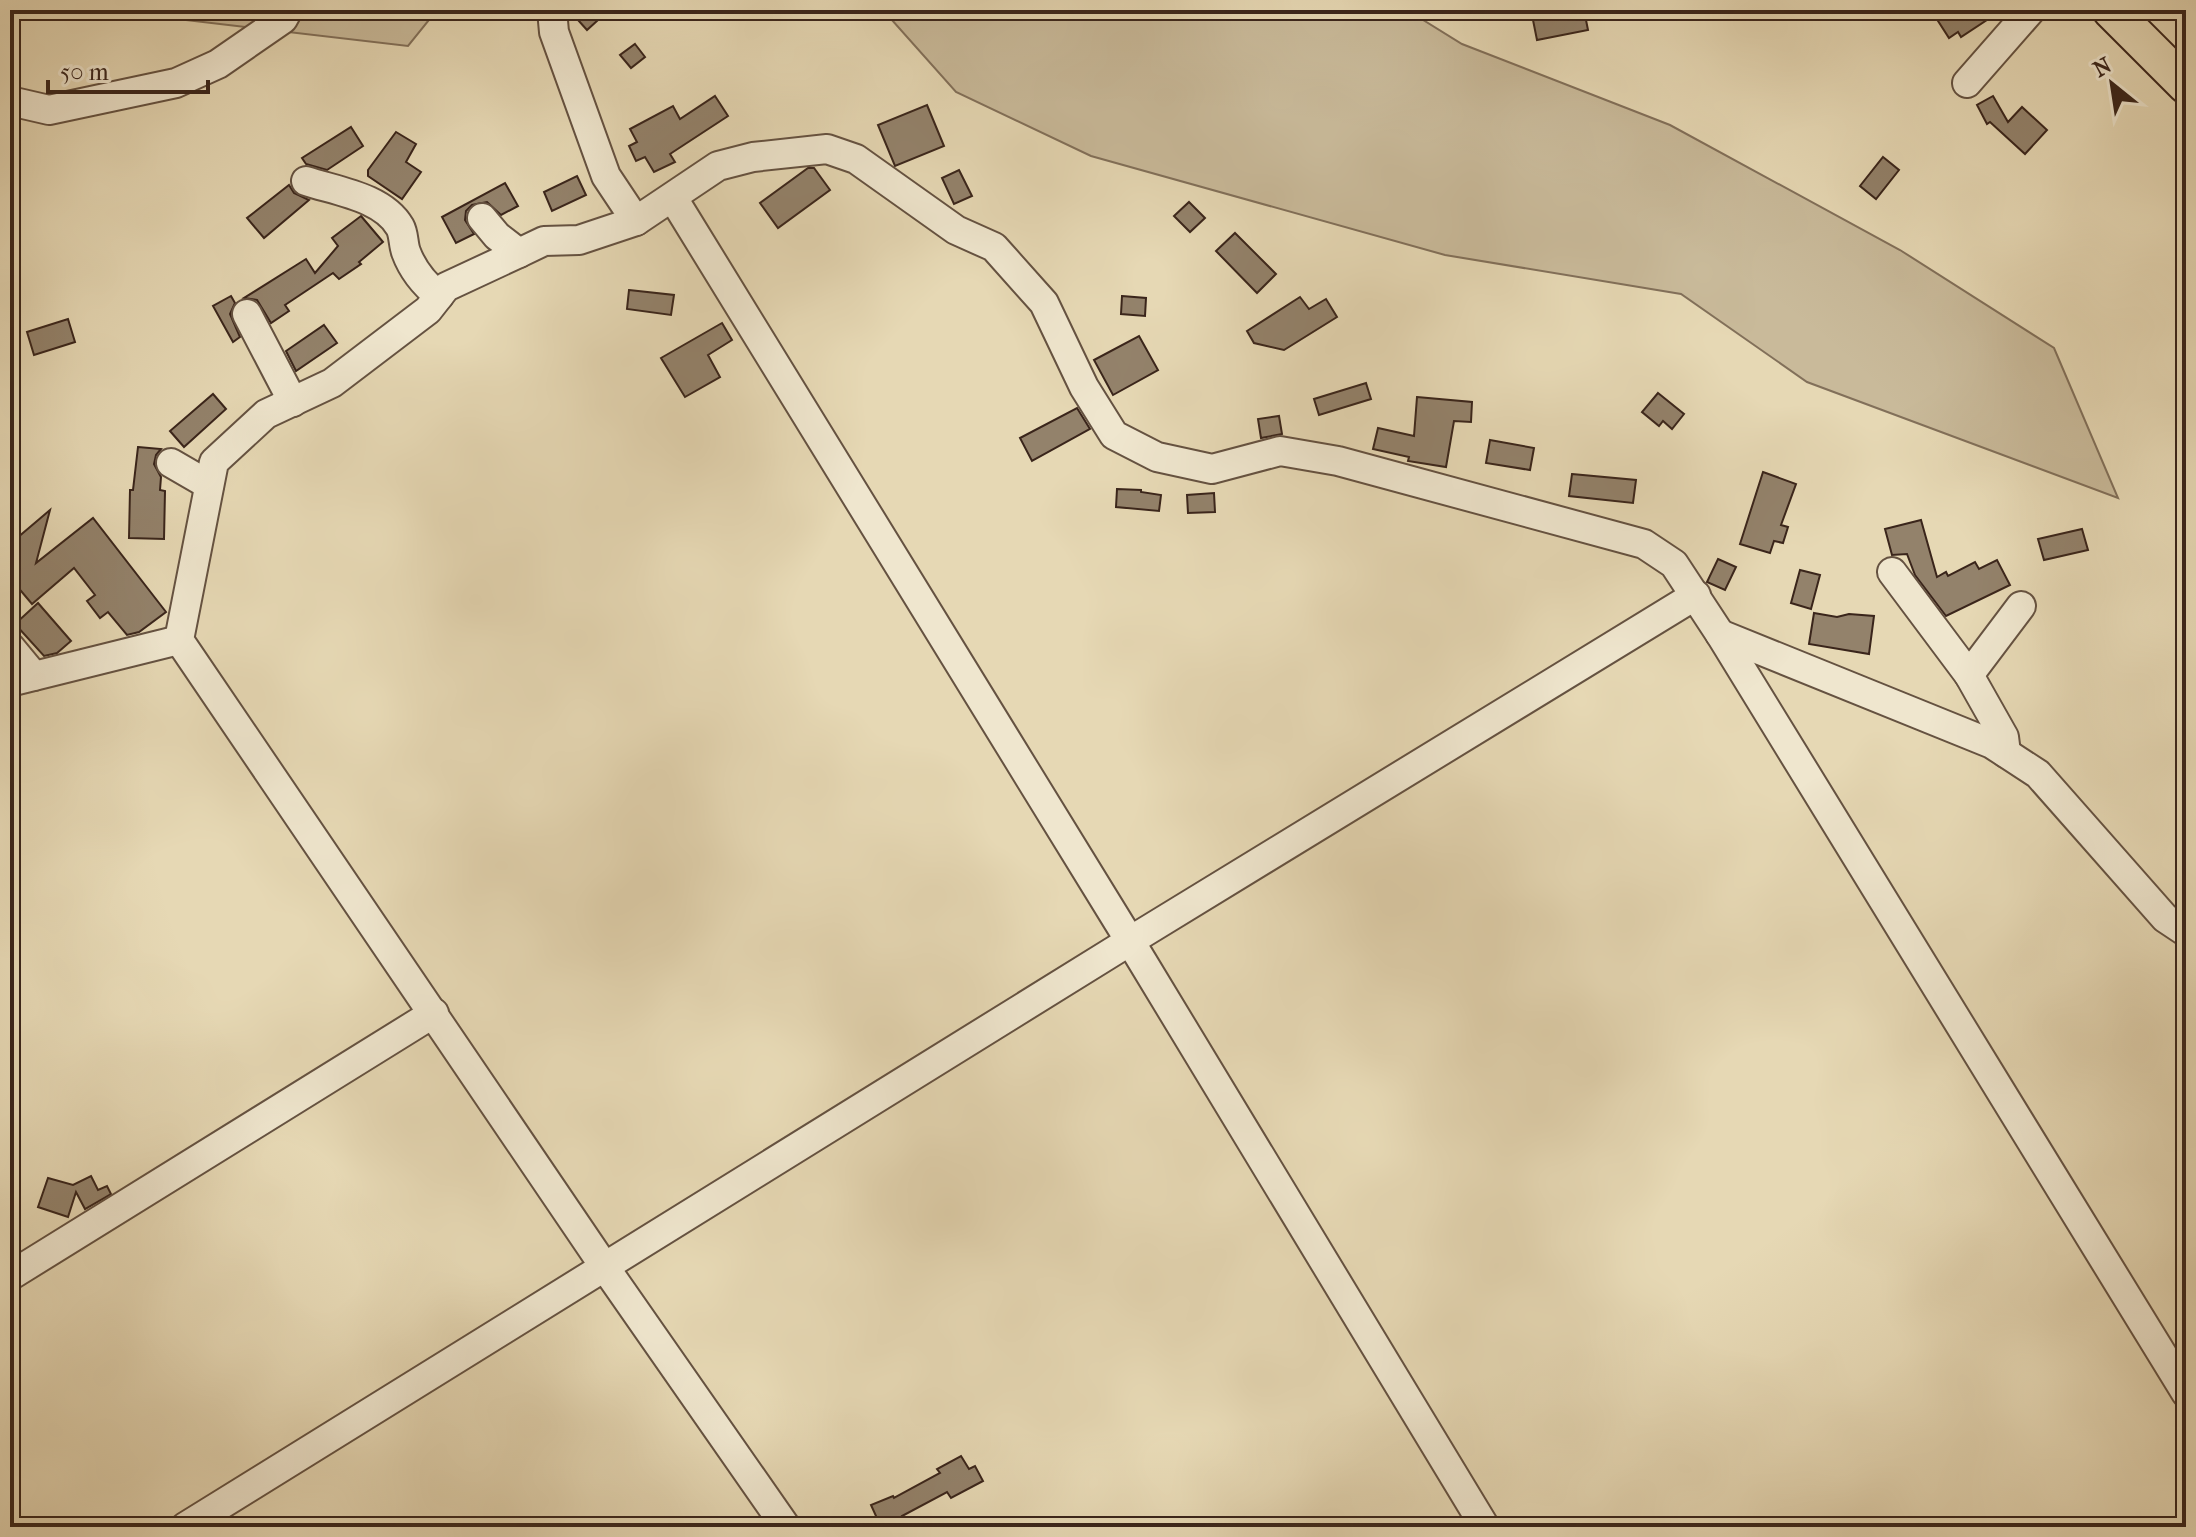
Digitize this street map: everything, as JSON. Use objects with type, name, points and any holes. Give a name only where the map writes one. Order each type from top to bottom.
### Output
[{"type":"main road","points":[[2111,10],[2186,85]]},
{"type":"street","points":[[10,101],[49,110],[176,83],[218,64],[283,19],[288,10]]},
{"type":"street","points":[[552,10],[554,32],[606,176],[636,221]]},
{"type":"street","points":[[1967,83],[2031,10]]},
{"type":"street","points":[[786,1527],[604,1266],[179,640],[214,462],[211,446],[266,414],[332,383],[428,310],[446,287],[544,241],[579,240],[636,221],[718,166],[753,157],[827,149],[856,159],[956,230],[994,247],[1044,303],[1084,387],[1114,435],[1157,457],[1212,469],[1280,451],[1338,461],[1644,544],[1674,564],[1696,595],[2186,1393]]},
{"type":"street","points":[[306,181],[371,202],[385,210],[400,228],[406,252],[422,283],[439,296]]},
{"type":"street","points":[[673,198],[1130,941],[1485,1527]]},
{"type":"street","points":[[482,218],[497,236],[519,253]]},
{"type":"street","points":[[247,314],[293,402]]},
{"type":"street","points":[[171,463],[209,485]]},
{"type":"street","points":[[1892,572],[1969,675],[2004,737],[2006,753]]},
{"type":"street","points":[[185,1527],[1130,941],[1696,595]]},
{"type":"street","points":[[1969,675],[2021,606]]},
{"type":"street","points":[[1720,634],[1992,744],[2038,774],[2165,918],[2186,932]]},
{"type":"street","points":[[10,647],[22,679],[179,640]]},
{"type":"street","points":[[10,1276],[434,1013]]},
{"type":"shaded area","points":[[101,10],[437,10],[408,46]]},
{"type":"shaded area","points":[[883,10],[1407,10],[1462,44],[1670,125],[1900,250],[2054,348],[2118,498],[1807,382],[1681,294],[1445,255],[1091,156],[956,92]]},
{"type":"building","points":[[569,10],[609,10],[587,30]]},
{"type":"building","points":[[1531,10],[1584,10],[1588,30],[1537,40]]},
{"type":"building","points":[[1931,10],[2002,10],[1961,37],[1958,32],[1949,38]]},
{"type":"building","points":[[635,44],[645,57],[631,68],[620,55]]},
{"type":"building","points":[[715,96],[728,116],[670,154],[675,162],[654,172],[645,157],[636,161],[629,146],[637,142],[630,129],[673,106],[680,119]]},
{"type":"building","points":[[1993,96],[2008,122],[2022,107],[2047,130],[2025,154],[1990,122],[1987,124],[1977,105]]},
{"type":"building","points":[[927,105],[944,146],[895,166],[878,125]]},
{"type":"building","points":[[351,127],[363,146],[327,170],[306,164],[302,158]]},
{"type":"building","points":[[396,132],[416,144],[406,162],[421,172],[402,199],[368,176],[368,170]]},
{"type":"building","points":[[1883,157],[1899,170],[1876,199],[1860,186]]},
{"type":"building","points":[[808,168],[814,168],[830,190],[778,228],[760,203]]},
{"type":"building","points":[[959,170],[972,196],[954,204],[942,178]]},
{"type":"building","points":[[577,176],[586,195],[552,211],[544,192]]},
{"type":"building","points":[[505,183],[518,206],[501,215],[487,202],[472,205],[466,211],[465,220],[474,234],[456,243],[442,217]]},
{"type":"building","points":[[289,185],[294,193],[309,200],[264,238],[247,218]]},
{"type":"building","points":[[1189,202],[1205,218],[1190,232],[1174,216]]},
{"type":"building","points":[[361,216],[383,242],[359,262],[361,264],[339,279],[333,273],[285,305],[289,311],[271,323],[257,300],[244,298],[306,259],[315,273],[338,246],[332,238]]},
{"type":"building","points":[[1235,233],[1276,274],[1257,293],[1216,251]]},
{"type":"building","points":[[629,290],[674,295],[671,315],[627,309]]},
{"type":"building","points":[[231,296],[235,303],[230,314],[240,337],[233,342],[213,306]]},
{"type":"building","points":[[1122,296],[1146,298],[1145,316],[1121,314]]},
{"type":"building","points":[[1300,297],[1309,309],[1326,299],[1337,317],[1284,350],[1254,343],[1247,331]]},
{"type":"building","points":[[68,319],[75,342],[34,355],[27,332]]},
{"type":"building","points":[[722,323],[732,340],[708,355],[720,377],[685,397],[661,358]]},
{"type":"building","points":[[324,325],[337,343],[296,371],[286,351]]},
{"type":"building","points":[[1139,336],[1158,370],[1113,395],[1094,360]]},
{"type":"building","points":[[1366,383],[1371,399],[1319,415],[1314,399]]},
{"type":"building","points":[[1658,393],[1684,414],[1672,429],[1663,421],[1659,426],[1642,412]]},
{"type":"building","points":[[213,394],[226,409],[184,447],[170,431]]},
{"type":"building","points":[[1417,397],[1472,402],[1471,422],[1454,421],[1446,467],[1408,461],[1409,457],[1373,449],[1378,428],[1414,436]]},
{"type":"building","points":[[1077,408],[1090,429],[1032,461],[1020,438]]},
{"type":"building","points":[[1279,416],[1282,434],[1261,438],[1258,419]]},
{"type":"building","points":[[1490,440],[1534,448],[1530,470],[1486,463]]},
{"type":"building","points":[[138,447],[161,449],[154,464],[161,477],[160,490],[165,491],[164,539],[129,538],[130,490],[133,490]]},
{"type":"building","points":[[1763,472],[1796,484],[1781,525],[1788,527],[1783,543],[1774,541],[1770,553],[1740,544]]},
{"type":"building","points":[[1572,474],[1636,480],[1633,503],[1569,496]]},
{"type":"building","points":[[1117,489],[1161,495],[1159,511],[1116,507]]},
{"type":"building","points":[[1214,493],[1215,512],[1188,513],[1187,495]]},
{"type":"building","points":[[50,510],[36,563],[93,518],[166,612],[139,632],[127,635],[108,612],[100,618],[87,601],[95,595],[74,568],[32,604],[10,578],[10,544]]},
{"type":"building","points":[[1921,520],[1937,577],[1946,572],[1948,576],[1975,562],[1979,569],[1997,560],[2010,585],[1946,616],[1915,575],[1907,554],[1892,555],[1885,529]]},
{"type":"building","points":[[2082,529],[2088,550],[2044,560],[2038,539]]},
{"type":"building","points":[[1718,559],[1736,567],[1725,590],[1707,582]]},
{"type":"building","points":[[1800,570],[1820,575],[1811,609],[1791,603]]},
{"type":"building","points":[[38,603],[71,641],[57,653],[44,656],[15,624]]},
{"type":"building","points":[[1814,613],[1837,617],[1849,614],[1874,616],[1869,654],[1809,644]]},
{"type":"building","points":[[91,1176],[98,1190],[107,1186],[111,1194],[85,1209],[76,1192],[68,1217],[38,1207],[48,1178],[73,1185]]},
{"type":"building","points":[[961,1456],[969,1469],[975,1466],[983,1481],[951,1498],[947,1492],[902,1516],[907,1527],[881,1527],[871,1505],[894,1498],[940,1473],[937,1469]]}]
